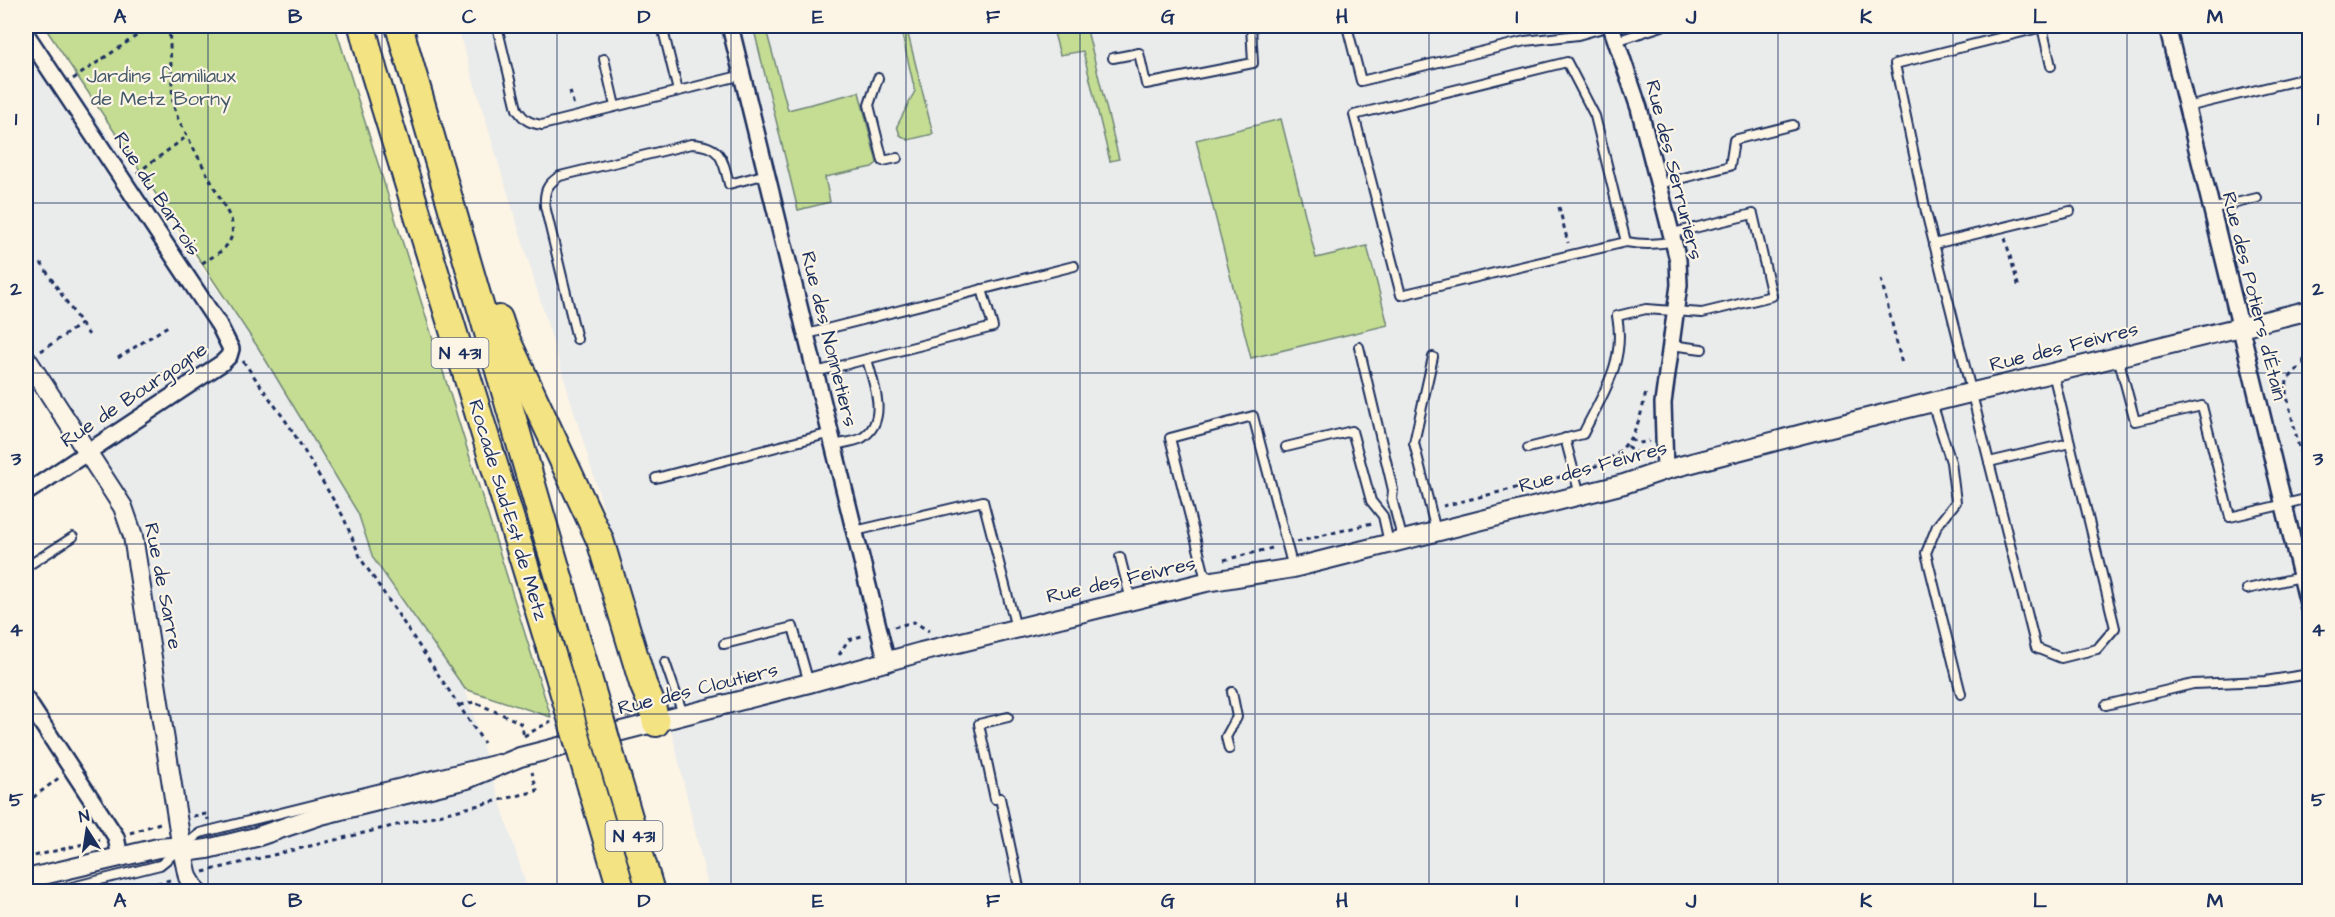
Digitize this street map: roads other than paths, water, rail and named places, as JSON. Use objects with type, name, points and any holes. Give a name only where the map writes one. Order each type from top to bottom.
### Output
[{"type":"highway","points":[[357,26],[374,72]]},
{"type":"highway","name":"Rocade Sud-Est de Metz","points":[[362,26],[622,891]]},
{"type":"highway","name":"Rocade Sud-Est de Metz","points":[[399,26],[651,891]]},
{"type":"highway","points":[[450,202],[486,276],[504,334],[600,540],[657,723]]},
{"type":"street","name":"Rue des Nonnetiers","points":[[730,26],[887,663]]},
{"type":"street","name":"Rue des Serruriers","points":[[1610,26],[1639,108],[1674,237],[1679,274],[1663,403],[1665,470]]},
{"type":"street","name":"Rue des Potiers d'Étain","points":[[2167,26],[2310,612]]},
{"type":"street","name":"Rue du Barrois","points":[[27,40],[61,87],[219,325],[231,348]]},
{"type":"street","name":"Rue des Feivres","points":[[887,663],[1016,628],[1206,582],[1293,568],[1630,483],[1665,470],[2310,310]]},
{"type":"street","name":"Rue de Bourgogne","points":[[26,493],[222,363],[229,356],[231,348]]},
{"type":"street","name":"Rue de Sarre","points":[[26,359],[123,507],[133,536],[182,849],[188,877],[197,891]]},
{"type":"street","name":"Rue des Cloutiers","points":[[26,879],[158,848],[207,849],[256,837],[321,815],[466,779],[524,756],[887,663]]},
{"type":"street","points":[[26,699],[116,837],[120,857]]},
{"type":"lane","points":[[497,26],[517,109],[525,120],[542,125],[743,75]]},
{"type":"lane","points":[[662,26],[678,91]]},
{"type":"lane","points":[[1113,58],[1139,53],[1146,84],[1253,63],[1251,26]]},
{"type":"lane","points":[[1347,26],[1361,81],[1525,41],[1578,35],[1610,26]]},
{"type":"lane","points":[[1616,41],[1661,26]]},
{"type":"lane","points":[[2051,66],[2042,27],[1895,64],[1934,244],[2036,648],[2061,658],[2097,649],[2115,628],[2053,373]]},
{"type":"lane","points":[[604,59],[615,106]]},
{"type":"lane","points":[[1528,448],[1583,434],[1616,368],[1621,336],[1617,316],[1646,309],[1702,313],[1772,296],[1753,214],[1674,237],[1659,245],[1626,242],[1401,295],[1354,115],[1567,62],[1595,116],[1626,242]]},
{"type":"lane","points":[[2187,107],[2310,77]]},
{"type":"lane","points":[[878,78],[869,105],[883,161],[897,158]]},
{"type":"lane","points":[[1660,184],[1730,166],[1734,140],[1793,125]]},
{"type":"lane","points":[[577,339],[545,206],[544,193],[550,182],[560,176],[691,144],[703,145],[715,150],[722,158],[729,184],[767,174]]},
{"type":"lane","points":[[2211,209],[2257,198]]},
{"type":"lane","points":[[1934,244],[2070,211]]},
{"type":"lane","points":[[807,334],[1074,266]]},
{"type":"lane","points":[[816,372],[993,327],[982,289]]},
{"type":"lane","points":[[1670,345],[1702,349]]},
{"type":"lane","points":[[1359,347],[1394,490],[1392,499],[1396,542]]},
{"type":"lane","points":[[1434,357],[1414,443],[1437,532]]},
{"type":"lane","points":[[2118,357],[2135,421],[2202,406],[2230,516],[2310,496]]},
{"type":"lane","points":[[656,478],[832,439],[862,438],[873,424],[879,406],[867,359]]},
{"type":"lane","points":[[1932,403],[1951,462],[1956,502],[1937,526],[1926,553],[1961,694]]},
{"type":"lane","points":[[1206,582],[1170,438],[1253,416],[1293,568]]},
{"type":"lane","points":[[1286,447],[1352,431],[1371,501],[1383,516],[1396,542]]},
{"type":"lane","points":[[1565,438],[1580,495]]},
{"type":"lane","points":[[1989,462],[2070,443]]},
{"type":"lane","points":[[855,531],[984,501],[1016,628]]},
{"type":"lane","points":[[26,567],[73,537]]},
{"type":"lane","points":[[1120,556],[1131,600]]},
{"type":"lane","points":[[2247,589],[2301,577]]},
{"type":"lane","points":[[724,644],[793,627],[809,683]]},
{"type":"lane","points":[[664,662],[684,716]]},
{"type":"lane","points":[[2106,705],[2193,684],[2265,681],[2310,674]]},
{"type":"lane","points":[[1229,749],[1226,736],[1237,717],[1232,692]]},
{"type":"lane","points":[[1008,717],[979,724],[1020,891]]},
{"type":"lane","points":[[52,891],[160,865],[182,849]]},
{"type":"park label","name":"Jardins familiaux de Metz Borny","points":[[161,88]]}]
